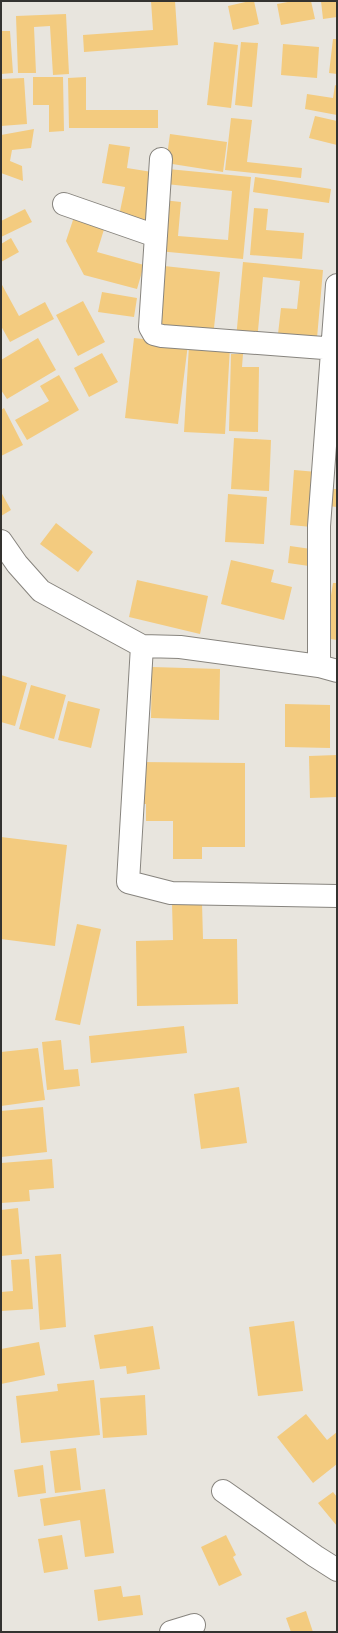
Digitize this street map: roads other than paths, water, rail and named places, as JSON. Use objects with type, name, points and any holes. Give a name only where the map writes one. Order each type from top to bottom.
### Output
[{"type":"street","points":[[162,159],[150,327],[154,334],[162,336],[334,349]]},
{"type":"street","points":[[64,204],[156,236]]},
{"type":"street","points":[[1,541],[17,564],[41,591],[142,646],[180,647],[328,668],[319,526],[334,349],[337,286]]},
{"type":"street","points":[[142,646],[128,882],[171,893],[337,896]]},
{"type":"street","points":[[223,1491],[337,1570]]},
{"type":"street","points":[[171,1632],[194,1625]]}]
